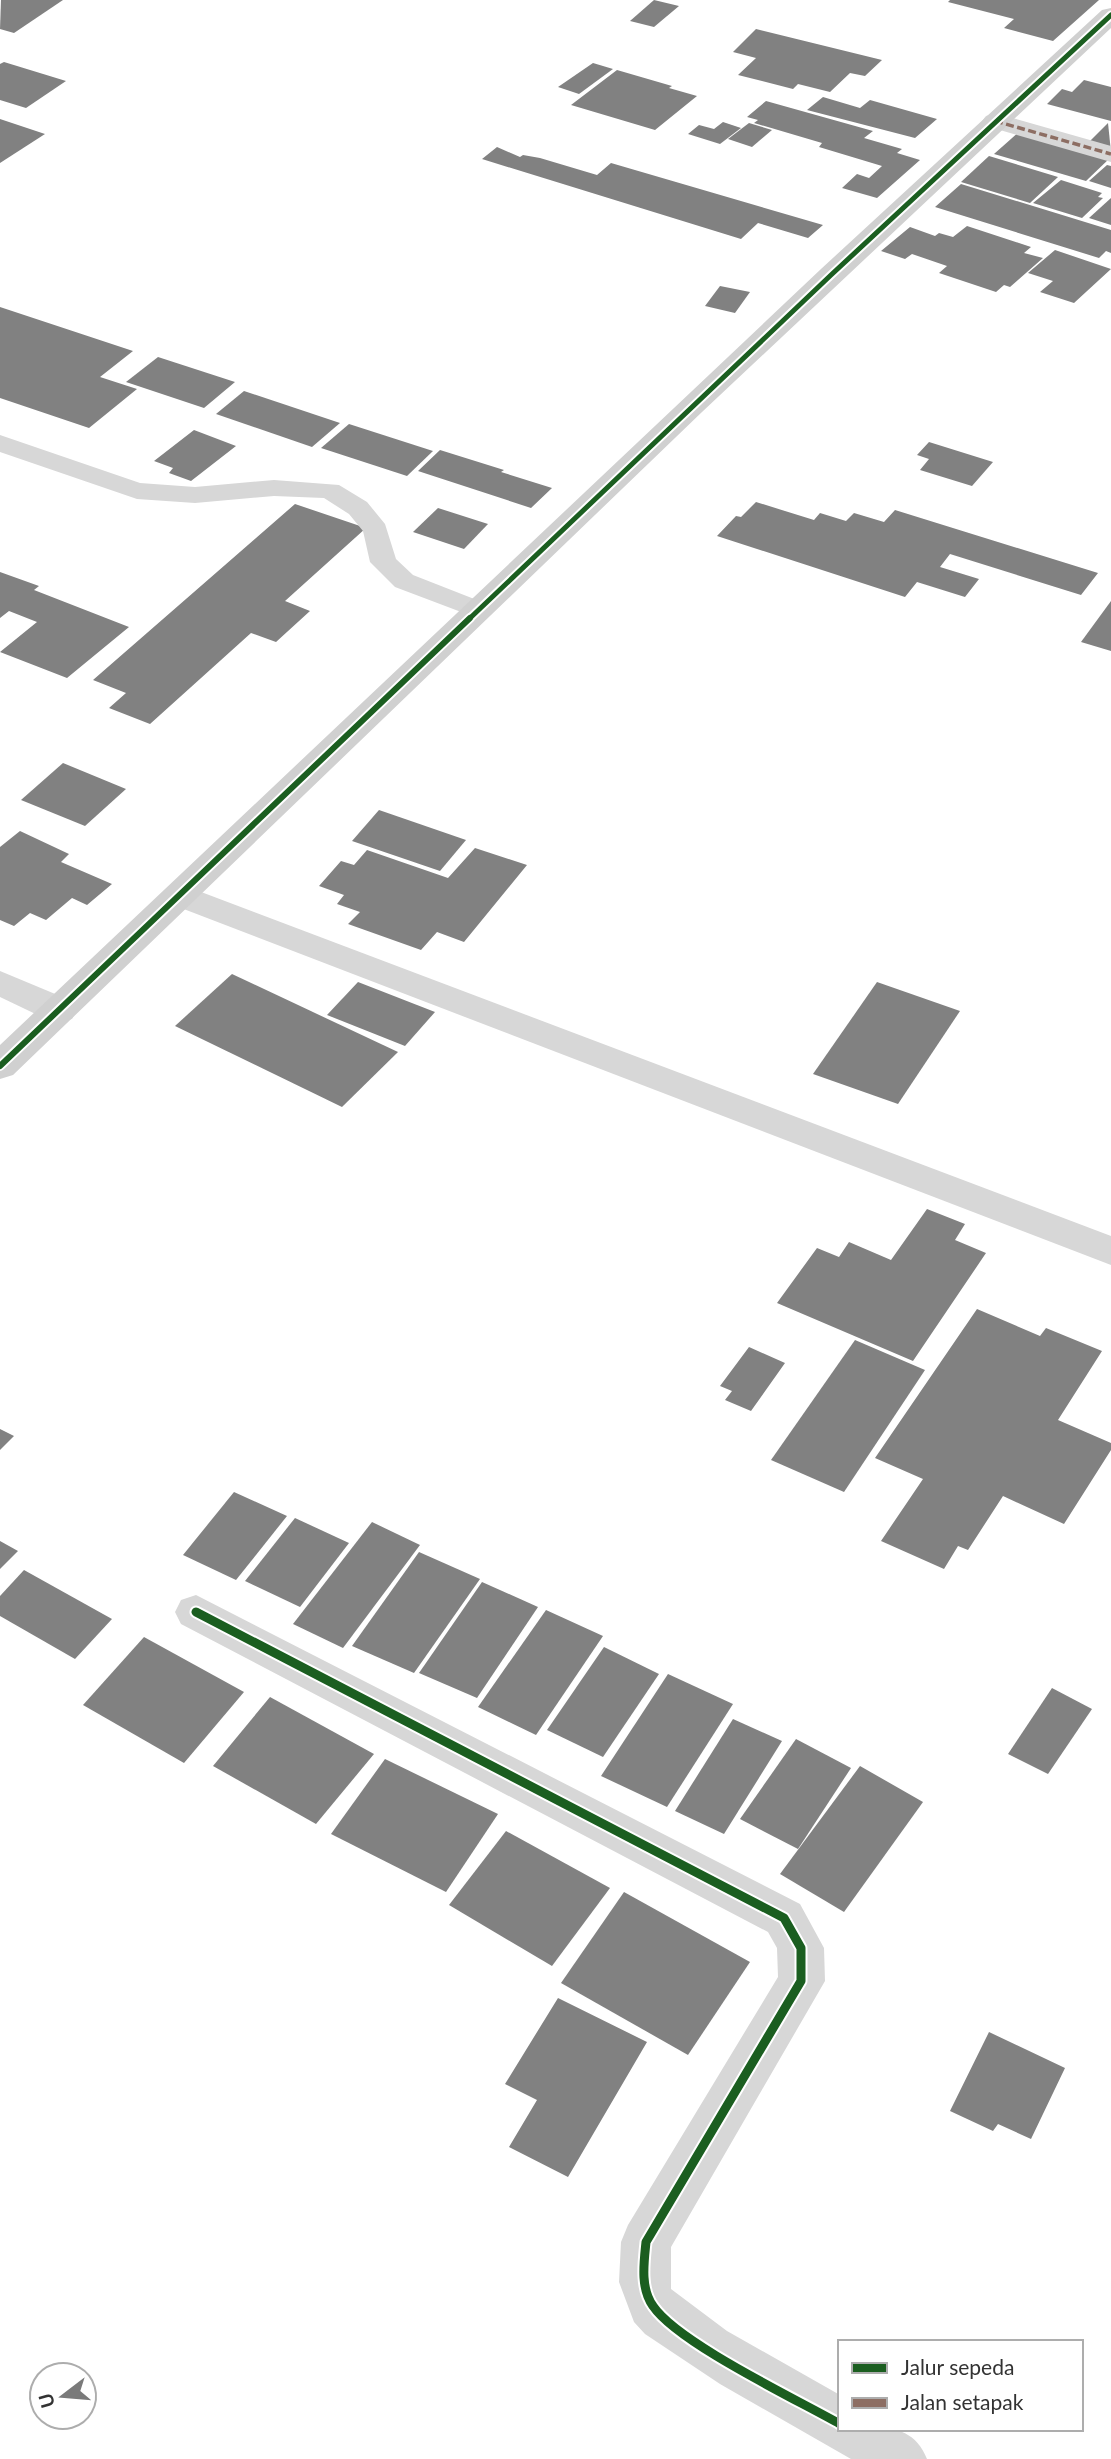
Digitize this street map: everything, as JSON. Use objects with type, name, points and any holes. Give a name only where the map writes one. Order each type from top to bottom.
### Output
[{"type":"street","points":[[0,1066],[477,610],[1111,15]]},
{"type":"street","points":[[995,121],[1111,154]]},
{"type":"street","points":[[180,895],[1111,1251]]},
{"type":"street","points":[[0,983],[59,1010]]},
{"type":"street","points":[[196,1612],[784,1918],[798,1935],[805,1960],[801,1981],[646,2242],[643,2276],[653,2307],[680,2330],[838,2423]]},
{"type":"street","points":[[852,2431],[901,2459]]},
{"type":"lane","points":[[0,443],[137,491],[195,495],[274,488],[330,491],[358,508],[376,530],[383,562],[404,581],[477,610]]},
{"type":"building","points":[[1,0],[63,0],[14,33],[0,29]]},
{"type":"building","points":[[654,0],[679,6],[654,27],[630,21]]},
{"type":"building","points":[[1099,0],[1053,41],[1004,28],[1014,19],[948,2]]},
{"type":"building","points":[[756,29],[882,60],[865,76],[850,73],[830,92],[798,84],[793,89],[738,75],[756,58],[733,52]]},
{"type":"building","points":[[4,62],[66,81],[26,108],[0,100],[0,64]]},
{"type":"building","points":[[593,63],[613,69],[579,94],[558,87]]},
{"type":"building","points":[[617,70],[697,96],[655,130],[571,105]]},
{"type":"building","points":[[1084,80],[1111,87],[1111,121],[1047,104],[1062,89],[1072,92]]},
{"type":"building","points":[[823,97],[860,108],[870,100],[937,119],[915,138],[807,110]]},
{"type":"building","points":[[766,101],[873,131],[864,138],[902,149],[897,153],[920,160],[877,198],[842,188],[857,174],[869,178],[882,166],[819,147],[822,143],[754,123],[758,120],[747,117]]},
{"type":"building","points":[[0,119],[45,134],[0,163]]},
{"type":"building","points":[[723,122],[741,128],[720,144],[688,134],[699,125],[714,129]]},
{"type":"building","points":[[749,123],[772,130],[752,147],[728,139]]},
{"type":"building","points":[[1108,123],[1111,152],[1086,145]]},
{"type":"building","points":[[1020,131],[1111,157],[1086,181],[994,154]]},
{"type":"building","points":[[497,147],[520,157],[523,155],[540,158],[597,175],[611,163],[823,225],[808,238],[758,223],[741,239],[482,159]]},
{"type":"building","points":[[989,156],[1058,177],[1030,203],[961,182]]},
{"type":"building","points":[[1107,165],[1111,166],[1111,188],[1089,181]]},
{"type":"building","points":[[1061,180],[1102,193],[1098,197],[1103,198],[1082,218],[1033,203]]},
{"type":"building","points":[[961,184],[1111,230],[1111,253],[1106,251],[1099,258],[935,207]]},
{"type":"building","points":[[1111,198],[1111,225],[1089,218]]},
{"type":"building","points":[[967,226],[1031,247],[1024,253],[1043,258],[1010,287],[1004,285],[996,292],[939,273],[947,266],[912,254],[905,259],[881,251],[910,227],[935,236],[939,233],[953,237]]},
{"type":"building","points":[[1055,250],[1111,269],[1074,303],[1040,292],[1053,281],[1028,273]]},
{"type":"building","points":[[720,286],[750,292],[735,313],[705,306]]},
{"type":"building","points":[[0,307],[133,351],[100,377],[137,389],[89,428],[0,398]]},
{"type":"building","points":[[158,357],[235,382],[204,408],[126,382]]},
{"type":"building","points":[[244,391],[340,423],[312,447],[216,414]]},
{"type":"building","points":[[349,424],[433,451],[407,476],[321,448]]},
{"type":"building","points":[[194,430],[236,446],[191,481],[169,473],[173,468],[154,461]]},
{"type":"building","points":[[929,442],[993,462],[972,486],[920,470],[929,459],[917,455]]},
{"type":"building","points":[[440,450],[552,488],[531,508],[418,471]]},
{"type":"building","points":[[756,502],[814,520],[820,513],[846,521],[854,513],[884,522],[895,510],[1098,573],[1081,595],[950,554],[940,567],[979,579],[965,597],[917,582],[905,597],[717,536],[736,516],[741,517]]},
{"type":"building","points":[[295,504],[366,528],[285,601],[310,611],[276,642],[251,633],[150,724],[109,708],[126,693],[93,680]]},
{"type":"building","points":[[438,508],[488,524],[464,549],[413,532]]},
{"type":"building","points":[[0,572],[39,586],[34,590],[129,627],[67,678],[0,652],[37,622],[9,611],[0,618]]},
{"type":"building","points":[[1111,601],[1111,651],[1081,642]]},
{"type":"building","points":[[63,763],[126,789],[85,826],[21,800]]},
{"type":"building","points":[[379,810],[466,840],[440,871],[352,841]]},
{"type":"building","points":[[20,831],[69,854],[61,862],[112,884],[87,905],[72,898],[46,920],[30,913],[14,926],[0,920],[0,847]]},
{"type":"building","points":[[475,848],[527,865],[464,942],[437,932],[421,950],[348,924],[360,912],[337,904],[344,895],[319,886],[341,861],[354,865],[367,850],[448,878]]},
{"type":"building","points":[[232,974],[398,1052],[342,1107],[175,1026]]},
{"type":"building","points":[[358,982],[435,1012],[405,1046],[327,1015]]},
{"type":"building","points":[[877,982],[960,1011],[898,1104],[813,1074]]},
{"type":"building","points":[[927,1209],[965,1224],[955,1240],[986,1253],[913,1361],[777,1303],[817,1248],[839,1257],[849,1242],[891,1260]]},
{"type":"building","points":[[977,1309],[1040,1336],[1046,1328],[1102,1351],[1058,1420],[1111,1443],[1111,1450],[1064,1524],[1003,1496],[968,1550],[958,1546],[944,1569],[881,1541],[923,1479],[875,1458]]},
{"type":"building","points":[[855,1340],[925,1370],[844,1492],[771,1460]]},
{"type":"building","points":[[749,1347],[785,1363],[751,1411],[725,1400],[732,1391],[720,1386]]},
{"type":"building","points":[[0,1429],[14,1436],[0,1450]]},
{"type":"building","points":[[234,1492],[287,1516],[236,1580],[183,1555]]},
{"type":"building","points":[[295,1518],[349,1543],[300,1607],[245,1581]]},
{"type":"building","points":[[372,1522],[420,1545],[343,1648],[293,1624]]},
{"type":"building","points":[[0,1541],[18,1551],[0,1569]]},
{"type":"building","points":[[419,1552],[480,1579],[414,1673],[352,1646]]},
{"type":"building","points":[[24,1570],[112,1619],[75,1659],[0,1616],[0,1596]]},
{"type":"building","points":[[482,1582],[538,1607],[477,1698],[419,1673]]},
{"type":"building","points":[[546,1610],[603,1636],[536,1735],[478,1707]]},
{"type":"building","points":[[144,1637],[244,1692],[184,1763],[83,1705]]},
{"type":"building","points":[[604,1647],[659,1674],[603,1757],[547,1730]]},
{"type":"building","points":[[668,1674],[733,1704],[667,1807],[601,1776]]},
{"type":"building","points":[[1052,1688],[1092,1709],[1048,1774],[1008,1754]]},
{"type":"building","points":[[270,1697],[374,1754],[316,1824],[213,1766]]},
{"type":"building","points":[[733,1719],[782,1741],[724,1834],[675,1811]]},
{"type":"building","points":[[796,1739],[851,1768],[798,1849],[740,1819]]},
{"type":"building","points":[[385,1759],[498,1814],[446,1892],[331,1834]]},
{"type":"building","points":[[860,1766],[923,1802],[844,1912],[780,1874]]},
{"type":"building","points":[[506,1831],[610,1888],[552,1966],[449,1905]]},
{"type":"building","points":[[624,1892],[750,1962],[688,2055],[561,1983]]},
{"type":"building","points":[[558,1998],[647,2042],[568,2177],[509,2147],[537,2100],[505,2084]]},
{"type":"building","points":[[989,2032],[1065,2068],[1031,2139],[998,2124],[993,2131],[950,2111]]},
{"type":"marked path","points":[[995,121],[1111,154]]},
{"type":"cycle path","points":[[0,1066],[692,406],[1111,15]]},
{"type":"cycle path","points":[[196,1612],[784,1918],[795,1933],[801,1948],[801,1981],[646,2242],[645,2282],[652,2305],[682,2332],[838,2423]]}]
